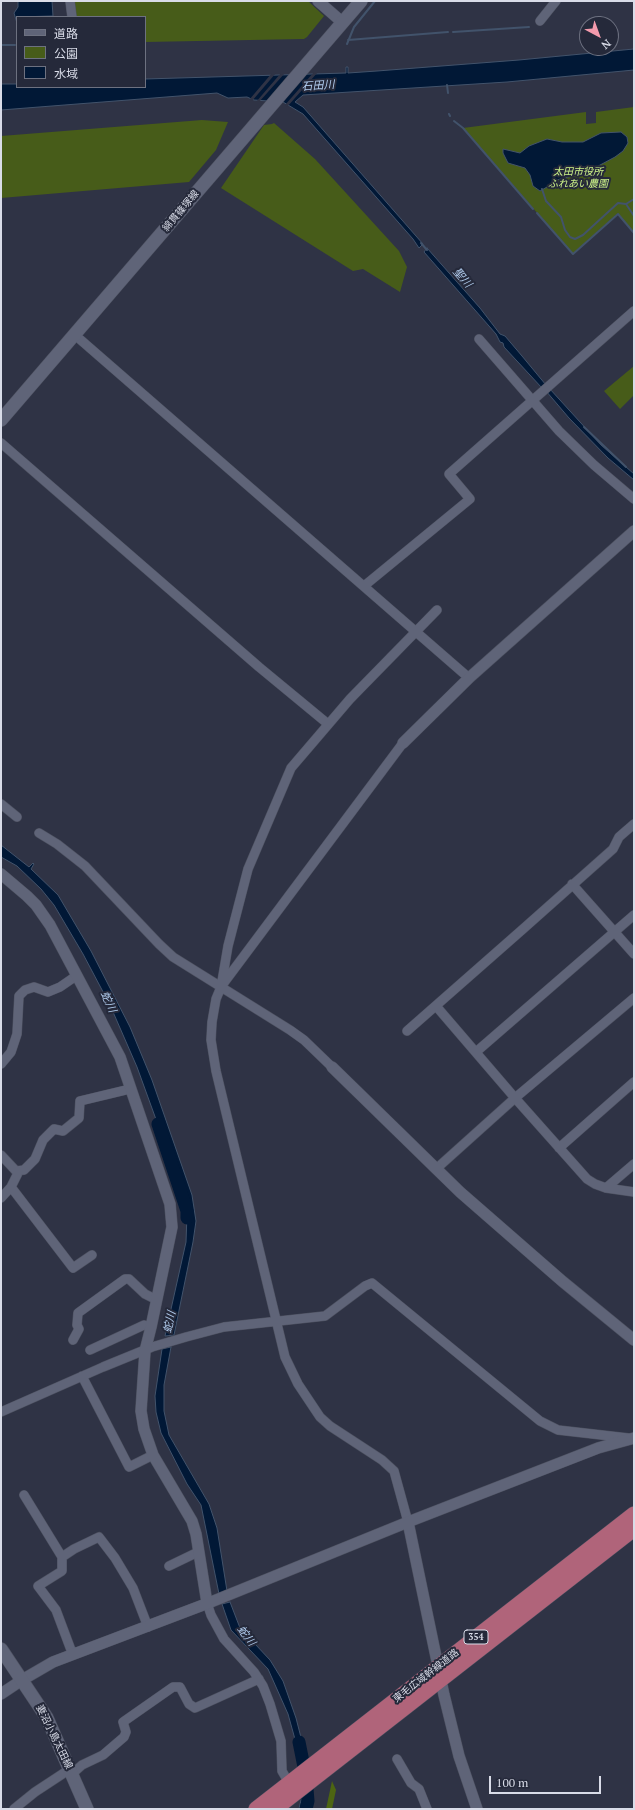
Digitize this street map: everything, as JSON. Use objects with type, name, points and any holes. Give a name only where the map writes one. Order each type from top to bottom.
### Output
[{"type":"highway","name":"東毛広域幹線道路","points":[[256,1809],[320,1767],[439,1673],[634,1514]]},
{"type":"highway","name":"東毛広域幹線道路","points":[[439,1673],[634,1529]]},
{"type":"highway","name":"東毛広域幹線道路","points":[[275,1809],[290,1787]]},
{"type":"main road","name":"綿貫篠塚線","points":[[1,420],[360,1]]},
{"type":"main road","name":"妻沼小島太田線","points":[[1,1649],[47,1718],[87,1809]]},
{"type":"street","points":[[70,1],[72,16]]},
{"type":"street","points":[[318,1],[342,22]]},
{"type":"street","points":[[540,21],[556,1]]},
{"type":"street","points":[[364,586],[470,499],[449,474],[634,310]]},
{"type":"street","points":[[75,335],[469,678]]},
{"type":"street","points":[[479,339],[594,465],[634,498]]},
{"type":"street","points":[[1,444],[258,667],[328,724]]},
{"type":"street","points":[[221,987],[403,743],[469,678],[632,536]]},
{"type":"street","points":[[437,610],[328,724],[291,768],[248,869],[228,946],[221,987],[216,1000],[212,1022],[211,1040],[216,1071],[285,1357],[298,1384],[320,1417],[330,1426],[382,1460],[394,1471],[408,1522],[439,1673],[459,1756],[477,1809]]},
{"type":"street","points":[[1,804],[17,817]]},
{"type":"street","points":[[406,1031],[613,849],[619,837],[634,824]]},
{"type":"street","points":[[39,833],[57,844],[85,866],[159,944],[173,956],[304,1040],[436,1168],[562,1281],[634,1340]]},
{"type":"street","points":[[1,874],[18,887],[36,905],[50,925],[120,1057],[172,1214],[171,1234],[151,1327],[141,1411],[144,1430],[153,1455],[189,1516],[196,1534],[198,1552],[209,1603],[217,1628],[224,1639],[259,1680],[270,1704],[280,1742],[282,1771],[290,1787]]},
{"type":"street","points":[[572,884],[634,954]]},
{"type":"street","points":[[476,1052],[634,915]]},
{"type":"street","points":[[1,1064],[11,1052],[17,1034],[19,996],[25,990],[34,987],[48,992],[54,990],[76,976]]},
{"type":"street","points":[[436,1168],[515,1098],[634,998]]},
{"type":"street","points":[[436,1006],[587,1179],[606,1188],[634,1192]]},
{"type":"street","points":[[560,1148],[634,1082]]},
{"type":"street","points":[[1,1198],[11,1187],[19,1172],[24,1170],[35,1159],[42,1140],[54,1129],[63,1131],[79,1118],[80,1101],[130,1089]]},
{"type":"street","points":[[1,1155],[16,1171],[19,1172]]},
{"type":"street","points":[[606,1188],[634,1164]]},
{"type":"street","points":[[11,1187],[73,1268],[92,1255]]},
{"type":"street","points":[[73,1340],[79,1330],[76,1325],[78,1313],[125,1279],[129,1279],[145,1294],[153,1298],[158,1298]]},
{"type":"street","points":[[1,1412],[82,1376],[149,1349],[184,1338],[224,1327],[278,1323],[325,1316],[372,1283],[540,1421],[558,1430],[632,1438]]},
{"type":"street","points":[[90,1350],[144,1325],[151,1327]]},
{"type":"street","points":[[82,1376],[129,1467],[153,1455]]},
{"type":"street","points":[[1,1694],[53,1662],[209,1603],[408,1522],[598,1448],[632,1438]]},
{"type":"street","points":[[24,1495],[62,1557],[62,1571],[38,1586],[56,1610],[72,1650],[76,1653]]},
{"type":"street","points":[[62,1557],[74,1549],[99,1537],[115,1558],[133,1588],[148,1626]]},
{"type":"street","points":[[169,1566],[198,1552]]},
{"type":"street","points":[[14,1809],[35,1792],[102,1755],[124,1737],[126,1732],[123,1722],[173,1687],[180,1686],[189,1704],[195,1708],[259,1680]]},
{"type":"street","points":[[398,1759],[410,1783],[419,1789],[427,1809]]},
{"type":"green space","points":[[74,1],[308,1],[324,16],[304,39],[146,42],[146,16],[76,16]]},
{"type":"green space","name":"太田市役所 ふれあい農園","points":[[634,107],[634,233],[617,214],[573,254],[463,128],[586,112],[586,124],[596,123],[596,112]]},
{"type":"green space","points":[[202,120],[228,122],[216,150],[189,182],[1,198],[1,136]]},
{"type":"green space","points":[[274,123],[315,159],[399,251],[407,267],[400,292],[363,269],[353,271],[221,188],[264,125]]},
{"type":"green space","points":[[634,366],[634,395],[620,409],[604,391]]},
{"type":"green space","points":[[332,1781],[336,1790],[332,1809],[326,1809]]},
{"type":"water","points":[[18,1],[52,1],[53,16],[16,16],[16,20],[14,13],[18,7]]},
{"type":"water","name":"石田川","points":[[634,49],[634,70],[507,82],[303,95],[295,102],[303,107],[423,244],[419,248],[413,239],[303,114],[283,102],[254,100],[247,97],[228,98],[217,93],[1,110],[1,84],[16,84],[16,88],[146,88],[146,79],[346,73],[346,67],[348,67],[348,73],[579,54],[579,56],[619,56],[619,50]]},
{"type":"water","points":[[621,132],[627,137],[628,143],[623,151],[615,157],[587,172],[553,181],[540,191],[533,186],[530,175],[525,168],[508,163],[503,153],[503,149],[520,153],[529,146],[547,139],[562,142],[583,142],[601,133]]},
{"type":"water","points":[[427,248],[480,308],[500,334],[505,336],[546,385],[542,388],[504,347],[503,343],[500,342],[496,334],[424,252]]},
{"type":"water","points":[[549,388],[601,445],[634,474],[634,480],[608,458],[569,418],[546,391]]},
{"type":"water","points":[[1,845],[29,867],[33,863],[34,864],[31,869],[58,895],[91,951],[130,1027],[152,1080],[192,1195],[196,1221],[174,1335],[165,1336],[186,1242],[187,1214],[174,1169],[137,1067],[110,1005],[83,954],[54,905],[41,889],[17,866],[1,857]]},
{"type":"water","points":[[171,1347],[164,1385],[164,1411],[169,1435],[209,1504],[217,1528],[227,1591],[219,1594],[201,1505],[187,1484],[161,1433],[156,1412],[155,1396],[162,1349]]},
{"type":"water","points":[[230,1602],[240,1628],[270,1660],[283,1681],[296,1718],[306,1757],[301,1761],[288,1714],[268,1669],[231,1630],[222,1604]]},
{"type":"water","points":[[312,1791],[309,1809],[299,1809],[301,1800]]},
{"type":"pier","points":[[314,72],[318,72],[287,107],[285,105]]},
{"type":"pier","points":[[272,73],[276,73],[252,101],[249,100]]},
{"type":"pier","points":[[281,73],[285,73],[259,102],[256,102]]},
{"type":"waterway","points":[[347,44],[354,27],[375,1]]},
{"type":"waterway","points":[[453,32],[529,27]]},
{"type":"waterway","points":[[348,40],[448,32]]},
{"type":"waterway","points":[[1,45],[15,45]]},
{"type":"waterway","points":[[447,85],[448,93]]},
{"type":"waterway","points":[[454,121],[463,128],[533,209]]},
{"type":"waterway","points":[[542,189],[546,201],[561,217],[565,230],[570,237],[575,239],[583,235],[618,203],[626,204],[634,216]]},
{"type":"waterway","points":[[626,204],[634,199]]},
{"type":"waterway","points":[[537,213],[573,254],[618,214],[634,233]]},
{"type":"waterway","name":"聖川","points":[[421,243],[427,250]]},
{"type":"waterway","name":"聖川","points":[[584,427],[626,467]]},
{"type":"waterway","name":"蛇川","points":[[158,1124],[187,1211],[187,1218]]},
{"type":"waterway","name":"蛇川","points":[[299,1742],[306,1777],[308,1801],[306,1809]]}]
